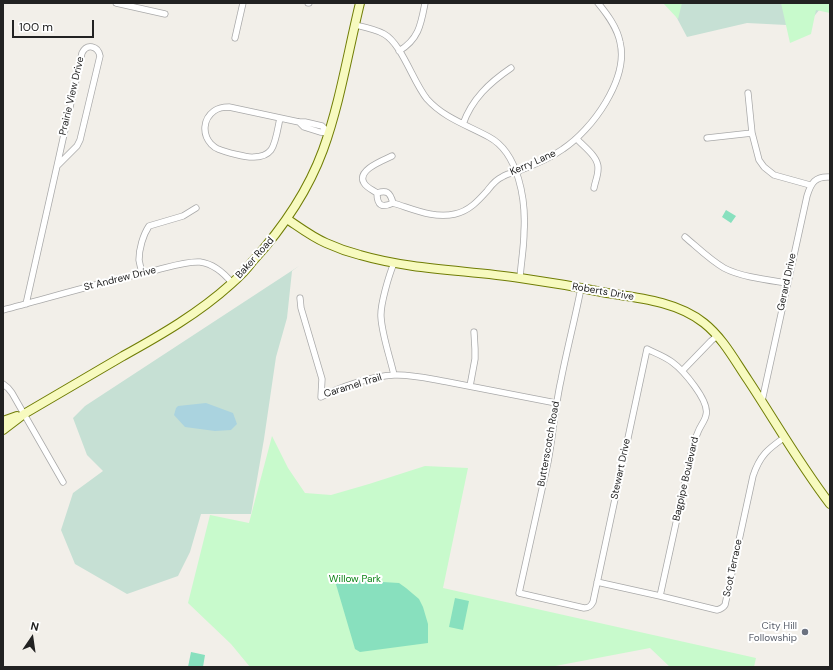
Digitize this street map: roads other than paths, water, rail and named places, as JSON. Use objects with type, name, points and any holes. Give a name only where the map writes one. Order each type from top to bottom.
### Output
[{"type":"street","points":[[116,3],[165,14]]},
{"type":"street","points":[[235,38],[243,3]]},
{"type":"street","name":"Baker Road","points":[[3,430],[24,414],[168,331],[192,315],[232,283],[263,250],[287,219],[312,175],[322,151],[329,133],[360,3]]},
{"type":"street","points":[[399,51],[405,48],[416,35],[421,22],[425,3]]},
{"type":"street","name":"Kerry Lane","points":[[392,156],[366,170],[363,177],[365,184],[376,193],[378,203],[381,205],[388,205],[393,203],[427,214],[442,215],[464,211],[481,198],[495,181],[501,177],[550,157],[563,149],[587,128],[606,103],[619,73],[622,53],[621,43],[611,21],[598,3]]},
{"type":"street","points":[[355,25],[378,31],[391,40],[399,51],[420,89],[434,106],[452,119],[490,138],[508,155],[516,172],[524,214],[524,240],[520,278]]},
{"type":"street","name":"Prairie View Drive","points":[[26,304],[82,53],[87,47],[92,47],[97,49],[100,56],[80,140],[72,152],[57,166]]},
{"type":"street","points":[[463,124],[476,99],[491,83],[511,68]]},
{"type":"street","points":[[748,93],[752,133],[759,160],[769,172],[774,175],[810,185],[815,180],[822,177],[830,177]]},
{"type":"street","points":[[280,118],[273,146],[270,151],[260,157],[252,158],[216,149],[207,138],[205,131],[205,123],[208,117],[214,111],[229,107],[322,126],[329,133]]},
{"type":"street","points":[[707,138],[752,133]]},
{"type":"street","points":[[576,139],[593,156],[598,165],[594,188]]},
{"type":"street","name":"Gerard Drive","points":[[762,401],[810,185]]},
{"type":"street","name":"Kerry Lane","points":[[376,193],[383,191],[388,192],[392,196],[393,203]]},
{"type":"street","points":[[142,273],[139,260],[140,253],[145,232],[149,226],[183,216],[196,208]]},
{"type":"street","name":"Roberts Drive","points":[[287,219],[316,238],[333,246],[375,259],[424,268],[520,278],[580,292],[640,298],[670,306],[693,316],[717,336],[830,504]]},
{"type":"street","points":[[685,237],[724,268],[741,274],[787,283]]},
{"type":"street","name":"St Andrew Drive","points":[[3,310],[142,273],[190,262],[200,262],[216,267],[222,271],[232,283]]},
{"type":"street","points":[[394,263],[391,269],[381,313],[382,327],[394,375]]},
{"type":"street","name":"Butterscotch Road","points":[[519,593],[552,440],[560,380],[580,292]]},
{"type":"street","name":"Caramel Trail","points":[[300,298],[301,308],[322,379],[321,397],[333,390],[371,379],[394,375],[413,376],[556,403]]},
{"type":"street","points":[[470,386],[475,359],[474,332]]},
{"type":"street","points":[[682,371],[717,336]]},
{"type":"street","name":"Stewart Drive","points":[[519,593],[584,608],[588,608],[591,605],[593,602],[647,349],[669,360],[682,371]]},
{"type":"street","name":"Bagpipe Boulevard","points":[[660,596],[692,450],[707,410],[704,401],[690,379],[682,371]]},
{"type":"street","points":[[3,384],[12,393],[63,482]]},
{"type":"street","name":"Baker Road","points":[[3,421],[24,414]]},
{"type":"street","name":"Scot Terrace","points":[[597,582],[720,610],[725,605],[752,478],[756,466],[769,449],[785,437]]},
{"type":"water","points":[[206,403],[233,413],[237,424],[231,430],[215,431],[185,427],[174,415],[178,406]]},
{"type":"place","name":"City Hill Followship","points":[[805,632]]},
{"type":"park label","name":"Willow Park","points":[[355,579]]}]
